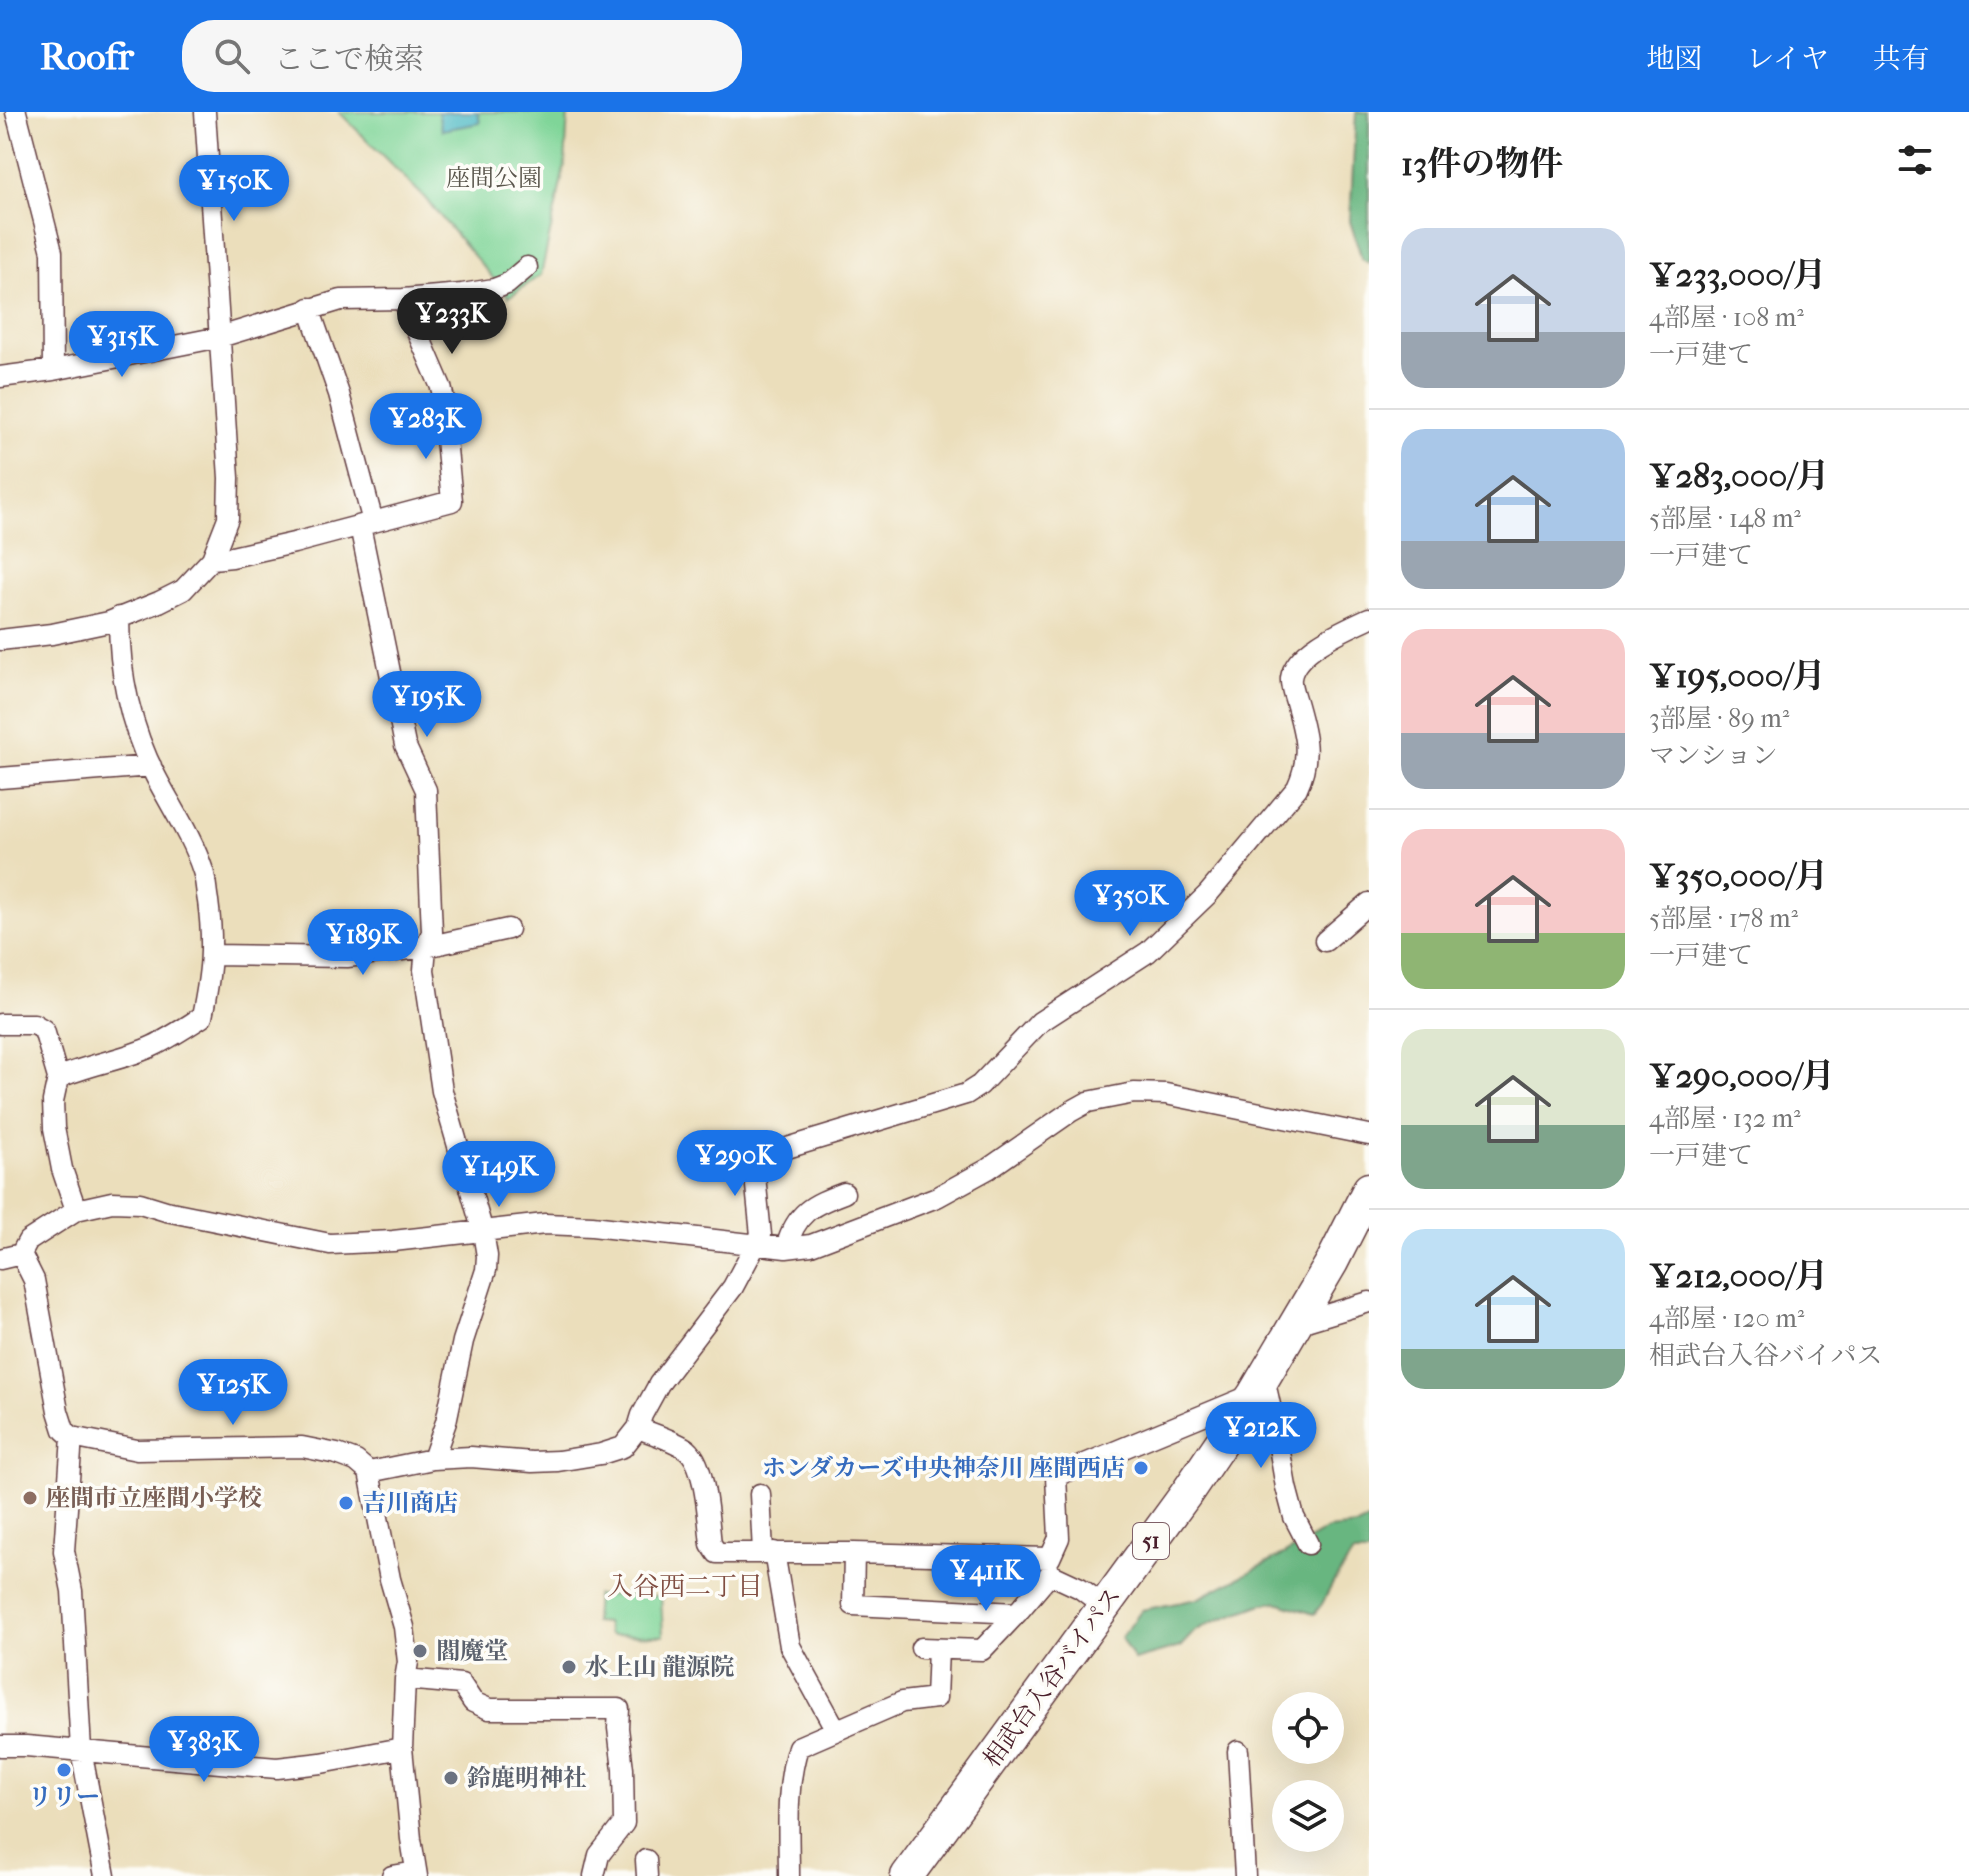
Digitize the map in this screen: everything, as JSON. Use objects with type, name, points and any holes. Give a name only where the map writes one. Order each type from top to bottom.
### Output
[{"type":"main road","name":"相武台入谷バイパス","points":[[907,1876],[1186,1494],[1259,1386],[1332,1262],[1369,1189]]},
{"type":"street","points":[[16,112],[52,252],[53,370]]},
{"type":"street","points":[[0,640],[52,634],[109,622],[183,590],[212,559],[228,518],[229,478],[205,112]]},
{"type":"street","points":[[0,377],[53,370],[220,337],[341,300],[403,299],[494,289],[507,284],[527,267]]},
{"type":"street","points":[[212,559],[232,557],[452,501],[446,439],[451,428],[441,387],[403,299]]},
{"type":"street","points":[[309,308],[339,394],[366,524],[405,745],[426,790],[432,932],[426,947],[424,970],[442,1091],[483,1232],[487,1256],[486,1270],[463,1341],[446,1422],[433,1459]]},
{"type":"street","points":[[58,1078],[153,1046],[202,1017],[210,980],[210,916],[204,874],[192,842],[139,739],[121,663],[119,617]]},
{"type":"street","points":[[369,1472],[433,1459],[471,1457],[558,1461],[623,1447],[638,1428],[659,1384],[733,1287],[761,1235],[755,1176],[757,1161],[764,1155],[966,1094],[980,1085],[1040,1022],[1148,952],[1208,894],[1297,788],[1305,772],[1306,746],[1291,687],[1296,666],[1315,646],[1368,624]]},
{"type":"street","points":[[0,778],[151,766]]},
{"type":"street","points":[[1325,941],[1369,903]]},
{"type":"street","points":[[212,955],[347,957],[426,947],[508,929]]},
{"type":"street","points":[[0,1024],[34,1024],[44,1030],[58,1078],[53,1101],[54,1128],[62,1169],[76,1210]]},
{"type":"street","points":[[0,1259],[21,1254],[28,1241],[76,1210],[112,1202],[140,1203],[330,1244],[393,1241],[545,1224],[592,1226],[786,1248],[811,1245],[937,1197],[988,1169],[1088,1102],[1134,1093],[1166,1094],[1369,1135]]},
{"type":"street","points":[[786,1248],[791,1232],[807,1209],[844,1193]]},
{"type":"street","points":[[21,1254],[34,1280],[58,1411],[64,1430],[72,1437],[137,1450],[302,1447],[347,1457],[369,1472],[390,1579],[404,1627],[408,1662],[402,1748],[417,1874],[392,1876]]},
{"type":"street","points":[[1296,1324],[1369,1302]]},
{"type":"street","points":[[638,1428],[686,1448],[696,1458],[701,1470],[713,1549],[717,1553],[1050,1558],[1059,1538],[1056,1476],[1259,1386],[1278,1441],[1294,1517],[1308,1544]]},
{"type":"street","points":[[72,1437],[64,1551],[72,1591],[81,1750],[105,1876]]},
{"type":"street","points":[[760,1494],[768,1552],[790,1646],[836,1730]]},
{"type":"street","points":[[854,1553],[853,1605],[1017,1613]]},
{"type":"street","points":[[789,1876],[789,1809],[798,1747],[902,1702],[936,1698],[930,1648],[982,1650],[1050,1574],[1080,1588],[1104,1606]]},
{"type":"street","points":[[405,1679],[461,1684],[473,1702],[489,1709],[619,1709],[624,1823],[599,1855],[594,1876]]},
{"type":"street","points":[[0,1746],[81,1750],[277,1768],[402,1748]]},
{"type":"street","points":[[1238,1751],[1245,1876]]},
{"type":"green space","name":"座間公園","points":[[339,112],[568,112],[565,164],[541,275],[509,297],[424,197]]},
{"type":"green space","points":[[1356,112],[1369,112],[1369,263],[1362,259],[1350,221]]},
{"type":"green space","points":[[1369,1520],[1369,1554],[1353,1554],[1314,1614],[1277,1602],[1263,1604],[1210,1623],[1195,1631],[1180,1647],[1134,1660],[1121,1638],[1142,1610],[1197,1599],[1328,1529],[1357,1526]]},
{"type":"green space","points":[[596,1595],[661,1596],[663,1636],[609,1635],[606,1623],[594,1622]]},
{"type":"water","points":[[438,112],[478,112],[480,123],[442,130]]},
{"type":"place","name":"ホンダカーズ中央神奈川 座間西店","points":[[1141,1468]]},
{"type":"place","name":"座間市立座間小学校","points":[[30,1498]]},
{"type":"place","name":"吉川商店","points":[[346,1503]]},
{"type":"place","name":"閻魔堂","points":[[420,1651]]},
{"type":"place","name":"水上山 龍源院","points":[[569,1667]]},
{"type":"place","name":"リリー","points":[[64,1770]]},
{"type":"place","name":"鈴鹿明神社","points":[[451,1778]]},
{"type":"district","name":"入谷西二丁目","points":[[685,1586]]}]
